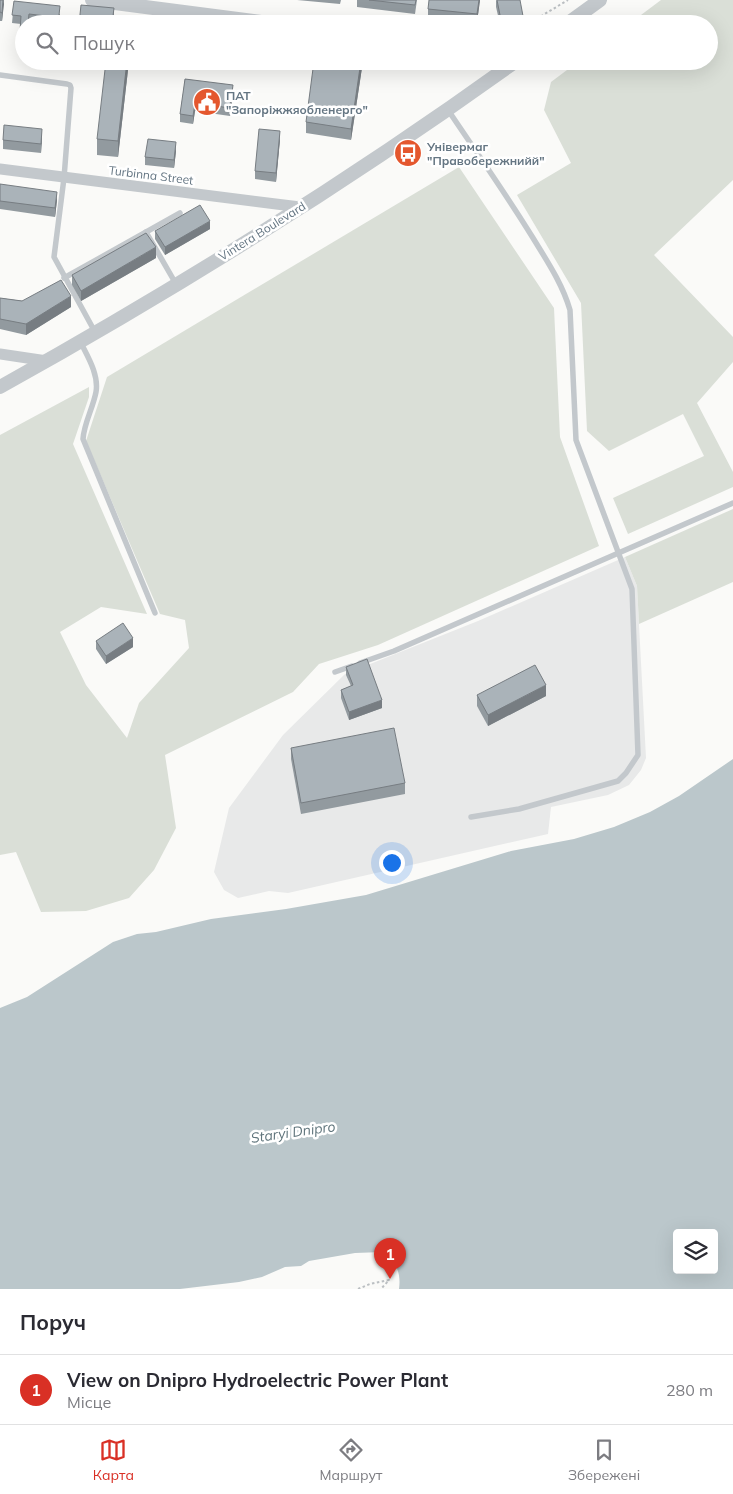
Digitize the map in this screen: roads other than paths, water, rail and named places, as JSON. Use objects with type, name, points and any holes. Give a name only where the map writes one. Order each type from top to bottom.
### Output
[{"type":"street","points":[[92,0],[207,15]]},
{"type":"street","points":[[579,15],[600,0]]},
{"type":"street","name":"Vintera Boulevard","points":[[0,387],[177,285],[448,110],[504,70]]},
{"type":"street","name":"Turbinna Street","points":[[0,169],[300,207]]},
{"type":"street","points":[[0,354],[47,361]]},
{"type":"lane","points":[[0,75],[70,85],[64,178],[54,257],[95,332]]},
{"type":"lane","points":[[448,110],[516,210],[547,260],[565,295],[570,310],[576,440],[632,589],[638,754],[626,773],[618,781],[519,808],[471,817]]},
{"type":"lane","points":[[64,278],[180,213]]},
{"type":"lane","points":[[146,232],[177,285]]},
{"type":"lane","points":[[80,341],[90,360],[96,378],[96,391],[83,439],[155,613]]},
{"type":"lane","points":[[335,672],[394,650],[733,504]]},
{"type":"water","name":"Staryi Dnipro","points":[[733,759],[733,1289],[399,1289],[399,1275],[396,1266],[389,1254],[383,1252],[355,1253],[309,1261],[301,1266],[285,1267],[262,1277],[239,1282],[180,1289],[0,1289],[0,1008],[27,997],[113,942],[137,934],[156,932],[211,919],[286,909],[366,895],[511,851],[574,839],[614,827],[650,812],[679,796]]},
{"type":"place","name":"ПАТ \"Запоріжжяобленерго\"","points":[[207,102]]},
{"type":"place","name":"Універмаг \"Правобережнийй\"","points":[[408,153]]},
{"type":"place","name":"View on Dnipro Hydroelectric Power Plant","points":[[390,1279]]}]
